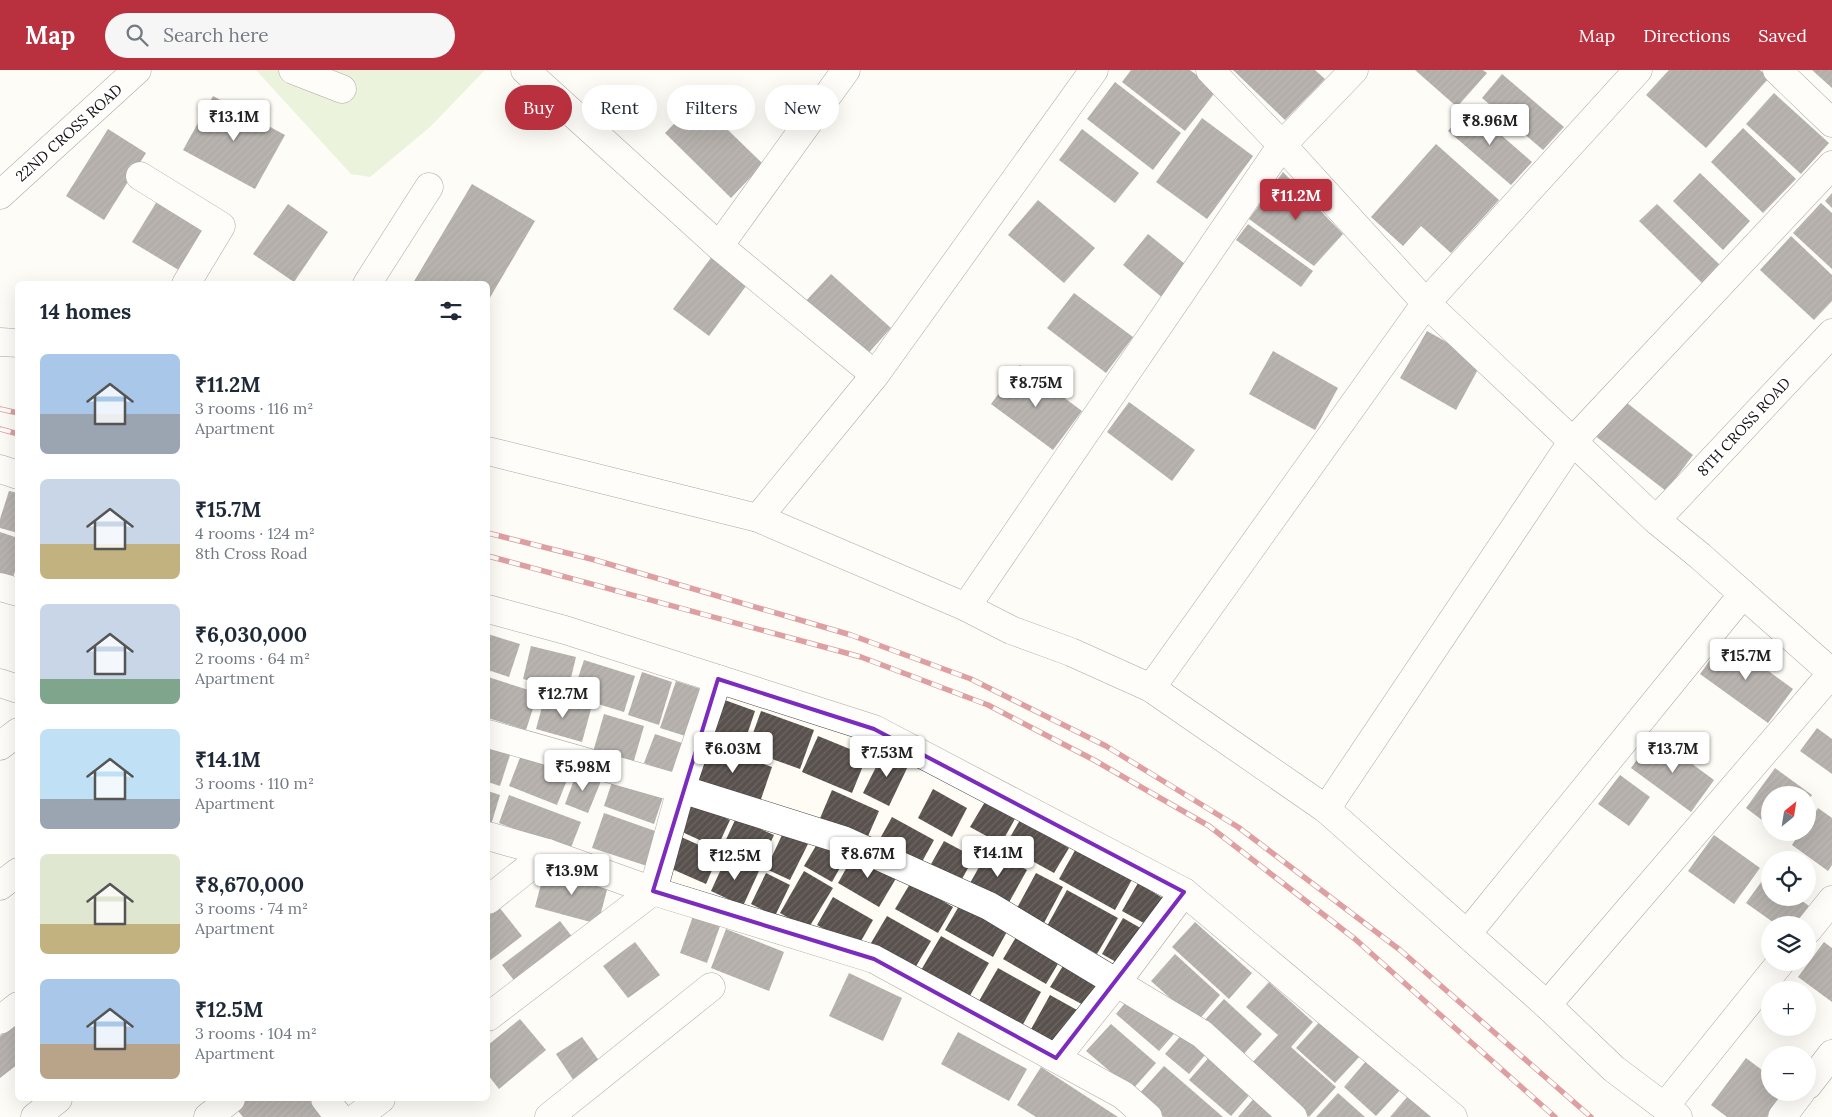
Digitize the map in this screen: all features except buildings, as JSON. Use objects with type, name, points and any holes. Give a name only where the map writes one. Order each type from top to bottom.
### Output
[{"type":"street","name":"22ND CROSS ROAD","points":[[0,195],[137,70]]},
{"type":"street","points":[[293,70],[342,89]]},
{"type":"street","points":[[525,70],[719,246],[875,374]]},
{"type":"street","points":[[719,246],[846,70]]},
{"type":"street","points":[[758,518],[875,374],[1094,70]]},
{"type":"street","points":[[1210,70],[1282,145],[1426,303],[1656,520],[1832,673],[1547,1005]]},
{"type":"street","points":[[966,607],[1282,145],[1354,70]]},
{"type":"street","points":[[1151,688],[1426,303],[1638,70]]},
{"type":"street","points":[[1782,72],[1832,123]]},
{"type":"street","points":[[1326,808],[1572,442],[1832,164]]},
{"type":"street","points":[[140,176],[221,226],[188,281]]},
{"type":"street","points":[[369,281],[429,187]]},
{"type":"street","name":"8TH CROSS ROAD","points":[[1656,520],[1832,333]]},
{"type":"street","points":[[0,342],[15,343]]},
{"type":"street","points":[[490,451],[758,518],[966,607],[1011,630],[1071,652],[1151,688],[1326,808],[1547,1005],[1614,1069],[1671,1111],[1774,971]]},
{"type":"street","points":[[0,469],[15,474]]},
{"type":"street","points":[[0,586],[15,591]]},
{"type":"street","points":[[1467,934],[1743,594]]},
{"type":"street","points":[[490,610],[564,630],[874,729],[1184,892],[1453,1117]]},
{"type":"street","points":[[490,1015],[652,891],[718,679]]},
{"type":"street","points":[[0,683],[15,688]]},
{"type":"street","points":[[0,746],[15,734]]},
{"type":"street","points":[[490,735],[682,790],[842,840],[989,906],[1202,1034],[1293,1117]]},
{"type":"street","points":[[490,837],[547,853],[652,891],[874,959],[1123,1095],[1148,1117]]},
{"type":"street","points":[[490,898],[547,853]]},
{"type":"street","points":[[0,886],[15,874]]},
{"type":"street","points":[[1056,1058],[1117,982],[1184,892]]},
{"type":"street","points":[[1816,920],[1832,900]]},
{"type":"street","points":[[549,1117],[711,988]]},
{"type":"street","points":[[0,1020],[15,1008]]},
{"type":"street","points":[[1816,1075],[1832,1054]]},
{"type":"street","points":[[36,1117],[56,1101]]},
{"type":"street","points":[[208,1117],[228,1101]]},
{"type":"street","points":[[327,1101],[339,1117]]},
{"type":"street","points":[[357,1117],[378,1101]]},
{"type":"street","points":[[1782,1117],[1794,1101]]},
{"type":"highlighted area","points":[[718,679],[874,729],[1184,892],[1056,1058],[874,959],[653,891]]},
{"type":"green space","points":[[256,70],[485,70],[430,127],[370,177],[351,174]]},
{"type":"railway","points":[[0,409],[15,412]]},
{"type":"railway","points":[[0,429],[15,433]]},
{"type":"railway","points":[[490,534],[595,560],[851,635],[971,679],[1106,746],[1238,827],[1400,950],[1591,1117]]},
{"type":"railway","points":[[490,557],[861,657],[988,705],[1094,760],[1209,826],[1355,939],[1555,1117]]}]
